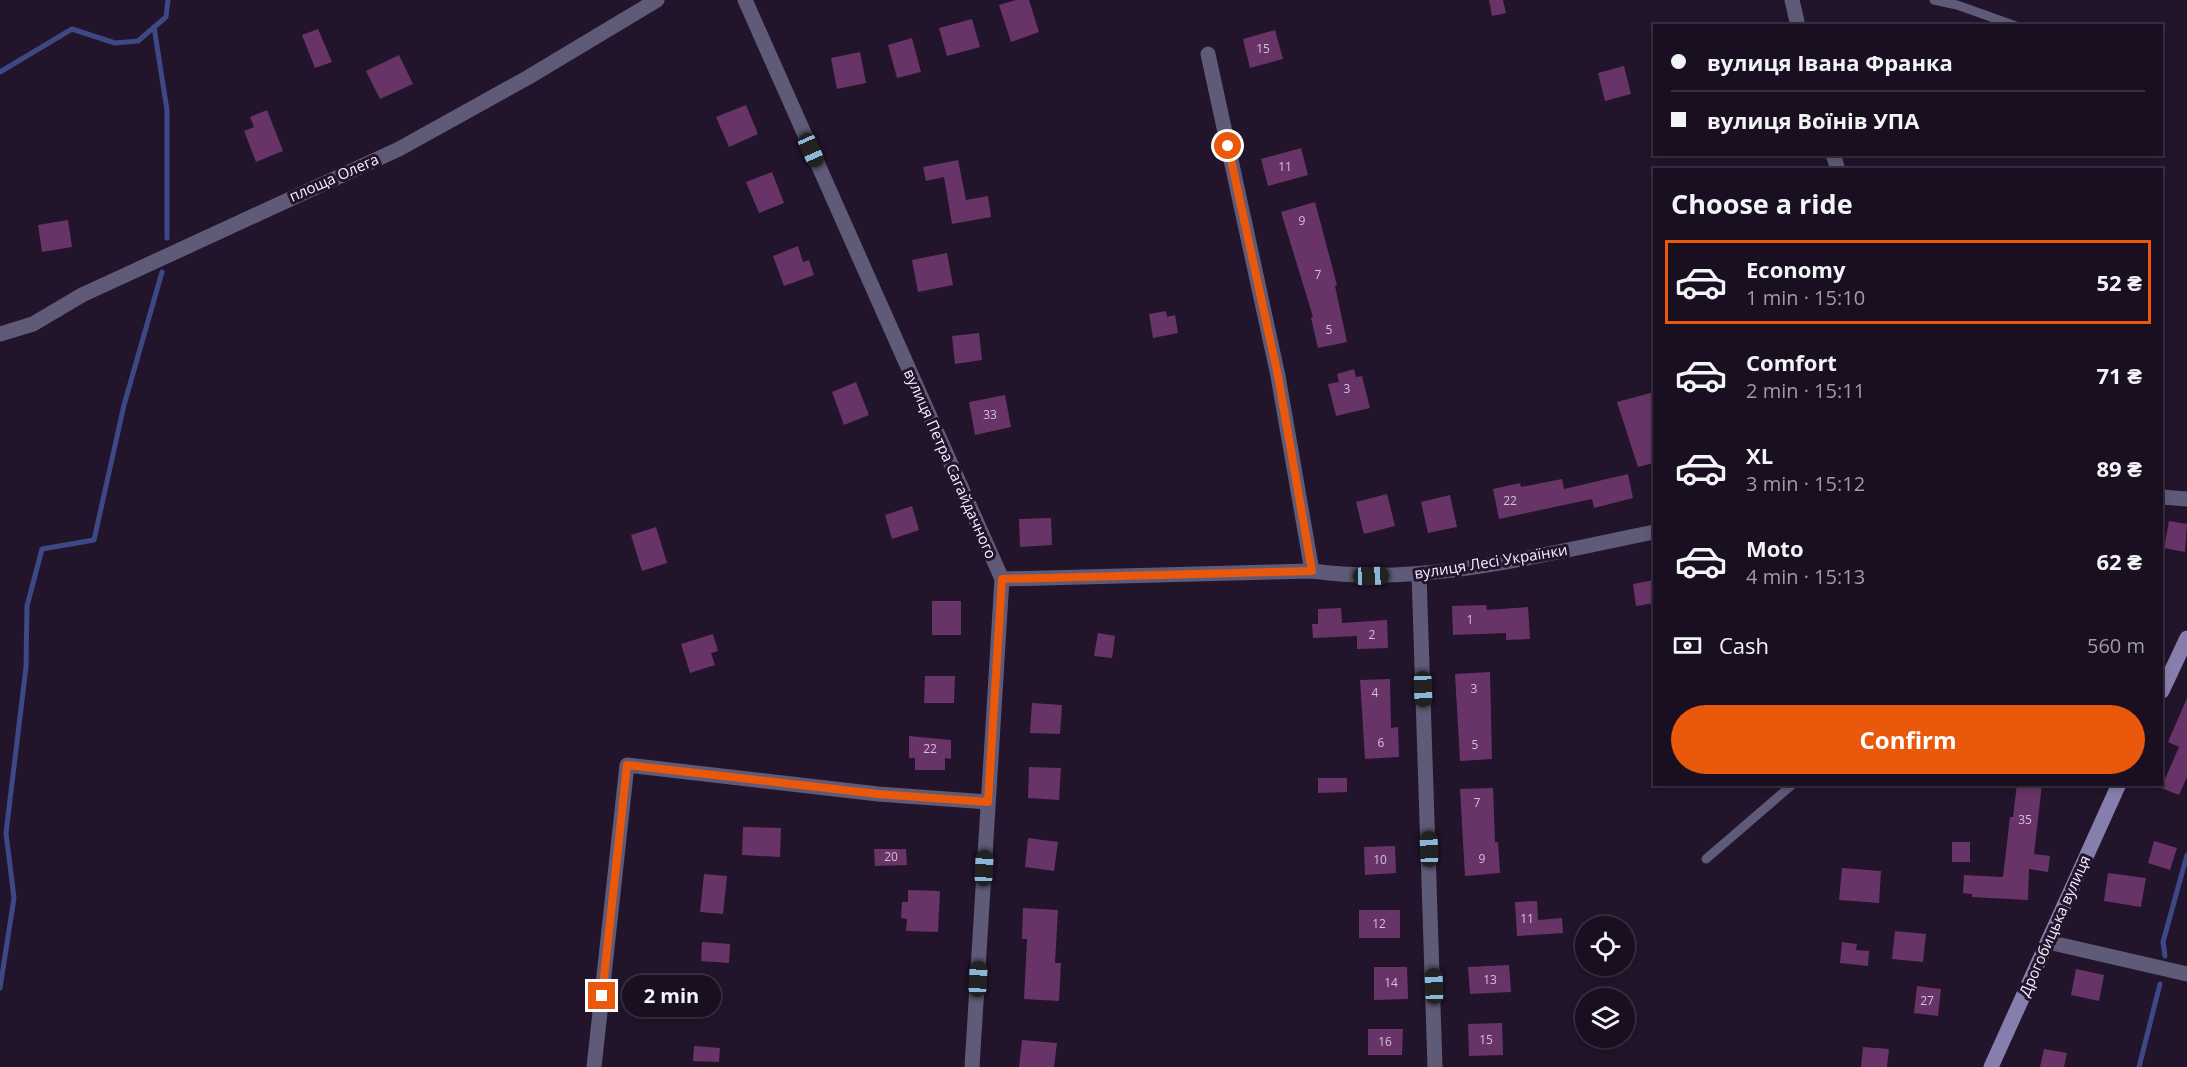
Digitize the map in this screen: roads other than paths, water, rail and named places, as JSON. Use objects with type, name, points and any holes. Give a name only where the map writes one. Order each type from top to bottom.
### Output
[{"type":"street","name":"площа Олега","points":[[0,334],[33,324],[82,295],[399,149],[527,78],[657,0]]},
{"type":"street","name":"вулиця Петра Сагайдачного","points":[[745,0],[1002,579],[972,1067]]},
{"type":"street","points":[[1792,0],[1798,24]]},
{"type":"street","points":[[1208,54],[1278,376],[1312,571]]},
{"type":"street","points":[[2163,497],[2187,499]]},
{"type":"street","name":"вулиця Лесі Українки","points":[[1002,579],[1312,571],[1347,576],[1419,574],[1586,548],[1653,532]]},
{"type":"street","points":[[1419,574],[1435,1067]]},
{"type":"street","points":[[2163,689],[2187,638]]},
{"type":"street","points":[[594,1067],[627,765],[878,794],[988,802]]},
{"type":"street","name":"Дрогобицька вулиця","points":[[1990,1067],[2118,786]]},
{"type":"street","points":[[2048,942],[2187,974]]},
{"type":"lane","points":[[1935,0],[2010,24]]},
{"type":"lane","points":[[1706,859],[1790,786]]},
{"type":"waterway","points":[[0,72],[72,29],[115,43],[138,41],[166,17],[168,0]]},
{"type":"waterway","points":[[154,27],[167,110],[167,238]]},
{"type":"waterway","points":[[0,988],[14,898],[6,833],[26,667],[27,606],[42,549],[94,540],[124,405],[162,272]]},
{"type":"waterway","points":[[2165,956],[2163,942],[2187,855]]},
{"type":"waterway","points":[[2139,1067],[2160,984]]}]
